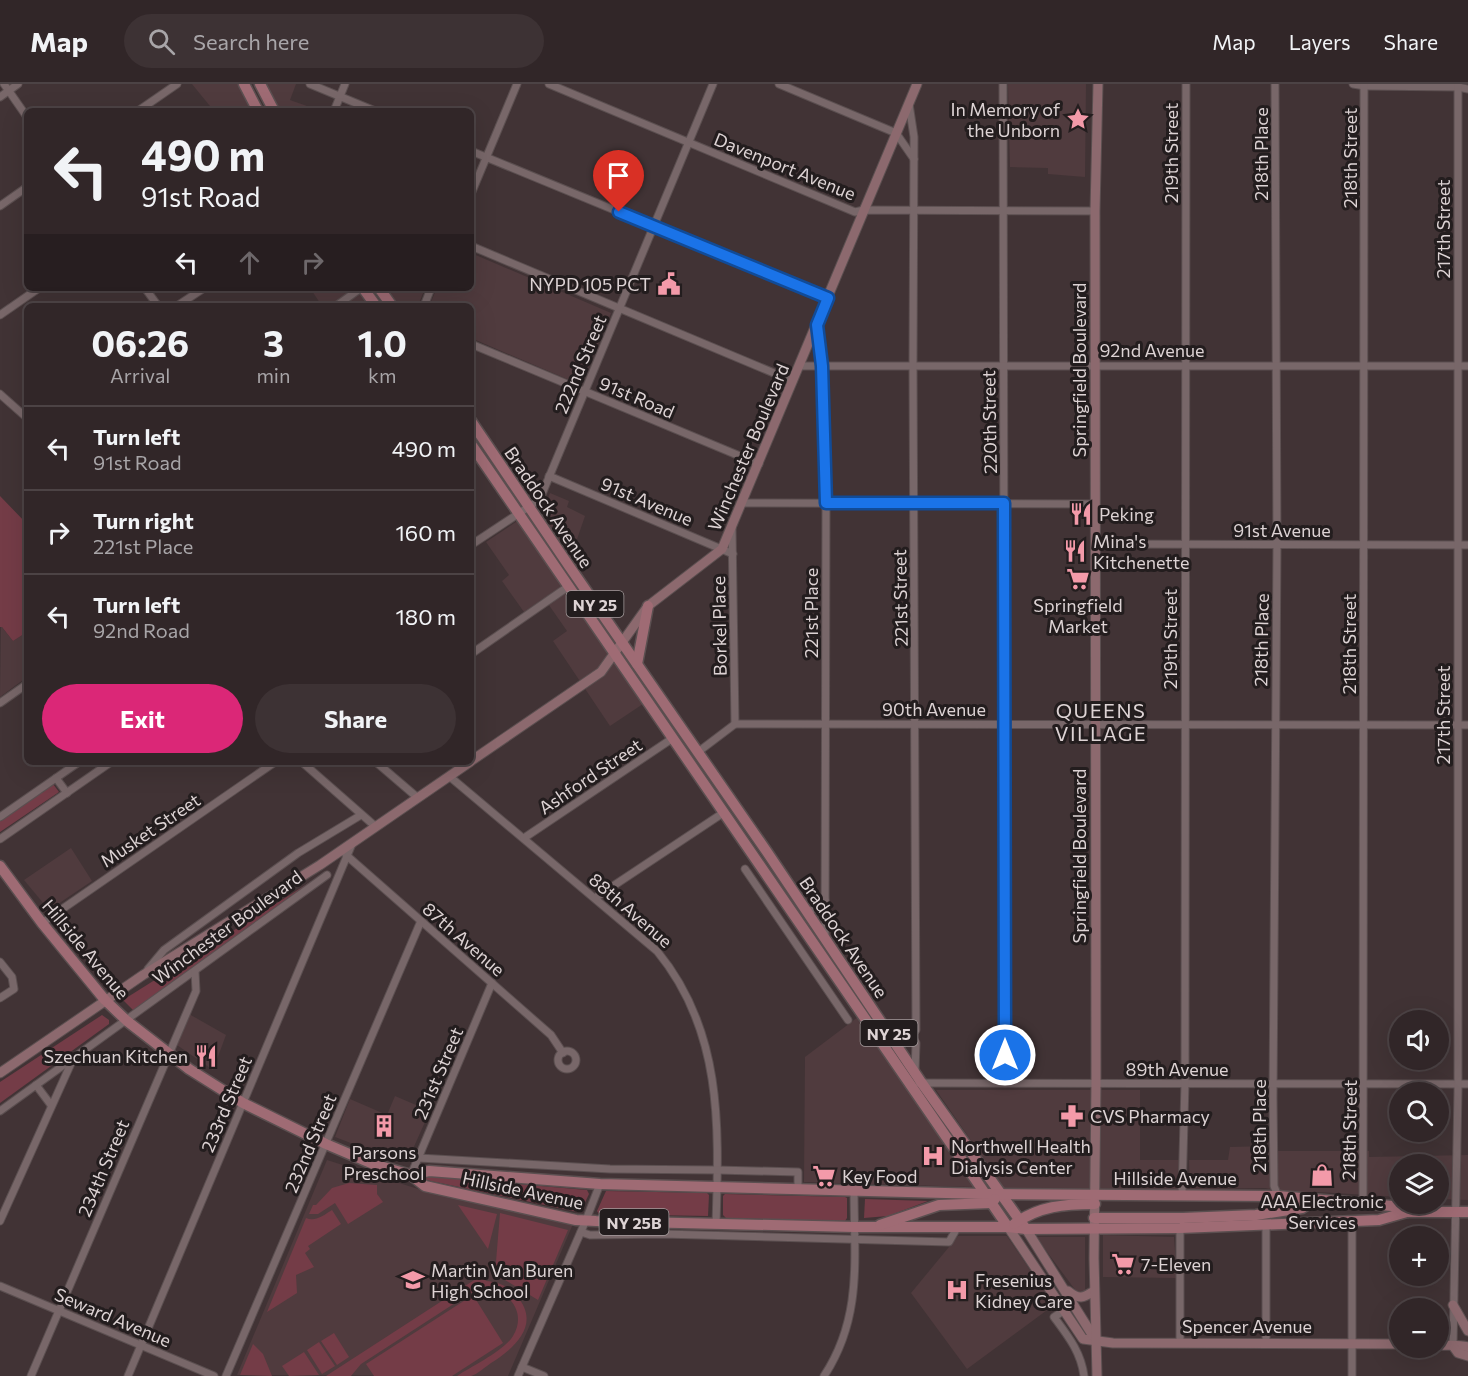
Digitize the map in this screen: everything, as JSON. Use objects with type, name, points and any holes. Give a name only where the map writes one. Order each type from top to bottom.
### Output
[{"type":"main road","points":[[244,84],[256,108]]},
{"type":"main road","points":[[260,84],[272,108]]},
{"type":"main road","name":"Winchester Boulevard","points":[[474,759],[601,672],[648,606],[722,549],[916,84]]},
{"type":"main road","name":"Springfield Boulevard","points":[[1096,1376],[1094,1291],[1096,1083],[1095,211],[1098,84]]},
{"type":"main road","points":[[364,291],[374,303]]},
{"type":"main road","name":"Braddock Avenue","points":[[474,425],[896,1044],[987,1198],[1083,1339],[1095,1341]]},
{"type":"main road","name":"Braddock Avenue","points":[[474,448],[615,652],[755,861],[1001,1193],[1089,1327],[1095,1341]]},
{"type":"main road","points":[[637,664],[648,606]]},
{"type":"main road","name":"Winchester Boulevard","points":[[0,1073],[143,975],[320,865],[344,854],[352,844],[466,765]]},
{"type":"main road","points":[[755,861],[767,852]]},
{"type":"main road","name":"Hillside Avenue","points":[[1,871],[105,1000],[127,1021],[205,1080],[243,1103],[326,1144],[374,1164],[411,1175],[425,1186],[576,1220],[957,1228],[1094,1223],[1180,1228],[1352,1222],[1379,1220],[1400,1214]]},
{"type":"main road","name":"Hillside Avenue","points":[[411,1175],[429,1171],[600,1184],[854,1190],[987,1198]]},
{"type":"main road","points":[[872,1227],[939,1205],[987,1198],[1001,1193]]},
{"type":"main road","name":"Hillside Avenue","points":[[1001,1193],[1094,1199],[1182,1194],[1278,1196],[1389,1206]]},
{"type":"main road","points":[[1022,1225],[1045,1208],[1094,1199]]},
{"type":"main road","points":[[1094,1223],[1256,1215],[1302,1208],[1314,1200]]},
{"type":"main road","name":"Hillside Avenue","points":[[1449,1212],[1468,1212]]},
{"type":"main road","points":[[1062,1285],[1079,1298],[1094,1291]]},
{"type":"main road","points":[[1453,1305],[1468,1331]]},
{"type":"main road","name":"Spencer Avenue","points":[[1095,1341],[1389,1344]]},
{"type":"main road","points":[[1449,1346],[1460,1344],[1468,1347]]},
{"type":"main road","points":[[1453,1346],[1458,1353],[1468,1356]]},
{"type":"street","points":[[0,97],[7,87],[18,84]]},
{"type":"street","points":[[142,108],[177,84]]},
{"type":"street","points":[[310,84],[368,108]]},
{"type":"street","points":[[335,108],[345,84]]},
{"type":"street","points":[[474,187],[517,84]]},
{"type":"street","name":"Davenport Avenue","points":[[549,84],[855,212],[864,210],[1095,211]]},
{"type":"street","name":"222nd Street","points":[[474,543],[529,506],[542,494],[713,84]]},
{"type":"street","points":[[779,84],[896,133],[914,159]]},
{"type":"street","name":"220th Street","points":[[1003,84],[1005,1083]]},
{"type":"street","name":"219th Street","points":[[1182,1194],[1185,1083],[1186,84]]},
{"type":"street","name":"218th Place","points":[[1275,84],[1277,546],[1274,1186],[1278,1196]]},
{"type":"street","points":[[1353,84],[1458,86],[1468,89]]},
{"type":"street","name":"218th Street","points":[[1363,1204],[1364,85]]},
{"type":"street","name":"217th Street","points":[[1453,1346],[1458,1083],[1458,86]]},
{"type":"street","points":[[7,87],[24,112]]},
{"type":"street","name":"221st Street","points":[[909,103],[914,137],[916,724],[916,1030],[910,1035],[916,1043],[916,1080]]},
{"type":"street","points":[[474,152],[828,298]]},
{"type":"street","points":[[0,206],[24,189]]},
{"type":"street","points":[[1458,203],[1468,203]]},
{"type":"street","points":[[474,247],[793,381]]},
{"type":"street","points":[[0,315],[35,291]]},
{"type":"street","points":[[182,303],[200,291]]},
{"type":"street","points":[[340,303],[358,291]]},
{"type":"street","name":"221st Place","points":[[817,325],[822,366],[826,503],[825,939]]},
{"type":"street","name":"91st Road","points":[[474,345],[759,464]]},
{"type":"street","name":"92nd Avenue","points":[[800,366],[1468,366]]},
{"type":"street","points":[[0,394],[24,413]]},
{"type":"street","name":"91st Avenue","points":[[549,476],[733,554]]},
{"type":"street","points":[[743,503],[1095,504]]},
{"type":"street","name":"Borkel Place","points":[[732,528],[735,724]]},
{"type":"street","name":"91st Avenue","points":[[1095,544],[1468,545]]},
{"type":"street","points":[[474,652],[569,586]]},
{"type":"street","points":[[0,703],[24,686]]},
{"type":"street","points":[[698,752],[735,724]]},
{"type":"street","name":"90th Avenue","points":[[735,724],[1468,725]]},
{"type":"street","name":"Ashford Street","points":[[524,838],[673,738]]},
{"type":"street","points":[[0,817],[75,765]]},
{"type":"street","points":[[0,839],[107,765]]},
{"type":"street","name":"Musket Street","points":[[42,923],[271,765]]},
{"type":"street","points":[[306,765],[376,827]]},
{"type":"street","points":[[380,765],[418,798]]},
{"type":"street","name":"88th Avenue","points":[[449,776],[657,951],[682,985],[702,1035],[714,1087],[718,1128],[716,1224]]},
{"type":"street","points":[[56,778],[67,793]]},
{"type":"street","points":[[595,898],[723,813]]},
{"type":"street","name":"Winchester Boulevard","points":[[143,975],[164,950],[298,853],[361,815]]},
{"type":"street","name":"233rd Street","points":[[128,1376],[334,886],[344,854]]},
{"type":"street","name":"87th Avenue","points":[[344,854],[551,1035],[563,1053]]},
{"type":"street","points":[[320,865],[334,886]]},
{"type":"street","points":[[745,869],[848,1020]]},
{"type":"street","name":"Winchester Boulevard","points":[[0,1111],[327,875]]},
{"type":"street","points":[[808,913],[825,900]]},
{"type":"street","name":"232nd Street","points":[[226,1376],[421,921]]},
{"type":"street","points":[[0,962],[12,977],[14,989],[0,998]]},
{"type":"street","name":"234th Street","points":[[31,1376],[196,991],[195,971]]},
{"type":"street","name":"231st Street","points":[[411,1175],[492,983]]},
{"type":"street","points":[[896,1044],[910,1035]]},
{"type":"street","points":[[0,1221],[73,1059]]},
{"type":"street","name":"89th Avenue","points":[[916,1080],[1005,1083],[1468,1084]]},
{"type":"street","points":[[36,1085],[51,1105]]},
{"type":"street","name":"Hillside Avenue","points":[[419,1158],[610,1169],[798,1172],[798,1189]]},
{"type":"street","points":[[518,1376],[600,1184]]},
{"type":"street","points":[[826,1375],[838,1350],[854,1296],[854,1190]]},
{"type":"street","points":[[1352,1222],[1352,1376]]},
{"type":"street","points":[[1266,1225],[1266,1343]]},
{"type":"street","name":"Hillside Avenue","points":[[580,1232],[590,1235],[663,1234],[949,1242],[957,1228]]},
{"type":"street","points":[[1180,1228],[1180,1343]]},
{"type":"street","name":"Seward Avenue","points":[[0,1286],[214,1376]]},
{"type":"street","points":[[1065,1310],[1054,1317],[1078,1351],[1084,1376]]},
{"type":"street","points":[[522,1367],[543,1376]]},
{"type":"shaded area","points":[[192,84],[238,84],[250,108],[212,108]]},
{"type":"shaded area","points":[[266,84],[296,84],[290,100],[313,108],[278,108]]},
{"type":"shaded area","points":[[1008,84],[1086,84],[1085,177],[1048,174],[1048,168],[1010,167]]},
{"type":"shaded area","points":[[474,254],[611,313],[581,385],[474,339],[474,303],[430,303],[436,291],[474,291]]},
{"type":"shaded area","points":[[312,291],[359,291],[367,303],[320,303]]},
{"type":"shaded area","points":[[386,291],[424,291],[419,303],[394,303]]},
{"type":"shaded area","points":[[550,493],[569,501],[567,507],[585,516],[571,557],[541,515]]},
{"type":"shaded area","points":[[0,496],[24,521],[24,634],[13,641],[0,627]]},
{"type":"shaded area","points":[[519,520],[646,702],[610,726],[553,641],[567,631],[544,598],[524,612],[502,581],[509,575],[486,542]]},
{"type":"shaded area","points":[[1,626],[13,641],[24,634],[24,679],[0,697]]},
{"type":"shaded area","points":[[53,784],[59,792],[0,832],[0,821]]},
{"type":"shaded area","points":[[71,848],[92,881],[49,910],[24,880]]},
{"type":"shaded area","points":[[315,879],[134,1011],[123,1000]]},
{"type":"shaded area","points":[[189,1014],[226,1035],[213,1070],[177,1045]]},
{"type":"shaded area","points":[[102,1015],[109,1020],[109,1024],[0,1103],[0,1082]]},
{"type":"shaded area","points":[[858,1017],[974,1187],[804,1182],[805,1057]]},
{"type":"shaded area","points":[[936,1090],[1140,1090],[1140,1160],[1179,1160],[1180,1189],[1004,1188]]},
{"type":"shaded area","points":[[395,1096],[430,1111],[407,1162],[335,1137],[350,1099],[387,1115]]},
{"type":"shaded area","points":[[1269,1146],[1269,1151],[1369,1151],[1369,1157],[1389,1157],[1389,1196],[1319,1192],[1295,1193],[1265,1188],[1190,1189],[1189,1160],[1228,1160],[1230,1147]]},
{"type":"shaded area","points":[[1449,1155],[1468,1155],[1468,1200],[1449,1199]]},
{"type":"shaded area","name":"Martin Van Buren High School","points":[[327,1160],[418,1189],[573,1224],[508,1376],[237,1375]]},
{"type":"shaded area","points":[[425,1176],[587,1190],[589,1194],[581,1211],[578,1212],[426,1180]]},
{"type":"shaded area","points":[[349,1183],[377,1185],[377,1194],[383,1202],[348,1224],[335,1203],[318,1214],[309,1214],[313,1205],[316,1205],[332,1188]]},
{"type":"shaded area","points":[[606,1191],[707,1193],[709,1195],[708,1216],[599,1214],[597,1211]]},
{"type":"shaded area","points":[[725,1194],[845,1197],[847,1198],[847,1218],[845,1221],[726,1218],[723,1215],[723,1196]]},
{"type":"shaded area","points":[[865,1199],[928,1201],[888,1216],[864,1218]]},
{"type":"shaded area","points":[[458,1205],[497,1214],[488,1249]]},
{"type":"shaded area","points":[[332,1210],[341,1224],[308,1246],[310,1249],[305,1253],[314,1267],[296,1275],[297,1293],[267,1312],[306,1218],[317,1219]]},
{"type":"shaded area","points":[[500,1213],[568,1230],[538,1300],[495,1274]]},
{"type":"shaded area","points":[[1103,1235],[1174,1237],[1177,1278],[1103,1277]]},
{"type":"shaded area","points":[[958,1236],[1007,1236],[1054,1305],[967,1369],[911,1293]]},
{"type":"shaded area","points":[[1036,1237],[1085,1237],[1085,1295],[1079,1295]]},
{"type":"shaded area","points":[[482,1275],[486,1281],[502,1285],[516,1295],[523,1306],[526,1325],[516,1343],[509,1350],[479,1372],[471,1376],[457,1376],[509,1342],[517,1325],[518,1315],[508,1298],[490,1290],[480,1290],[469,1294],[361,1364],[351,1376],[326,1376]]},
{"type":"shaded area","points":[[473,1295],[503,1343],[452,1376],[374,1376],[366,1364]]},
{"type":"shaded area","points":[[334,1333],[349,1357],[337,1365],[321,1341]]},
{"type":"shaded area","points":[[319,1342],[335,1366],[322,1374],[307,1350]]},
{"type":"shaded area","points":[[253,1344],[263,1354],[272,1376],[240,1375]]},
{"type":"shaded area","points":[[304,1352],[319,1375],[289,1376],[282,1366]]},
{"type":"place","name":"In Memory of the Unborn","points":[[1078,119]]},
{"type":"place","name":"NYPD 105 PCT","points":[[669,284]]},
{"type":"place","name":"Peking","points":[[1081,514]]},
{"type":"place","name":"Mina's Kitchenette","points":[[1075,551]]},
{"type":"place","name":"Springfield Market","points":[[1078,579]]},
{"type":"place","name":"Szechuan Kitchen","points":[[206,1056]]},
{"type":"place","name":"CVS Pharmacy","points":[[1072,1116]]},
{"type":"place","name":"Parsons Preschool","points":[[384,1126]]},
{"type":"place","name":"Northwell Health Dialysis Center","points":[[933,1156]]},
{"type":"place","name":"AAA Electronic Services","points":[[1322,1175]]},
{"type":"place","name":"Key Food","points":[[824,1176]]},
{"type":"place","name":"7-Eleven","points":[[1123,1264]]},
{"type":"place","name":"Martin Van Buren High School","points":[[413,1280]]},
{"type":"place","name":"Fresenius Kidney Care","points":[[957,1290]]},
{"type":"district","name":"QUEENS VILLAGE","points":[[1101,722]]},
{"type":"route","points":[[619,212],[828,298],[817,325],[822,366],[826,503],[1004,503],[1005,1055]]}]
